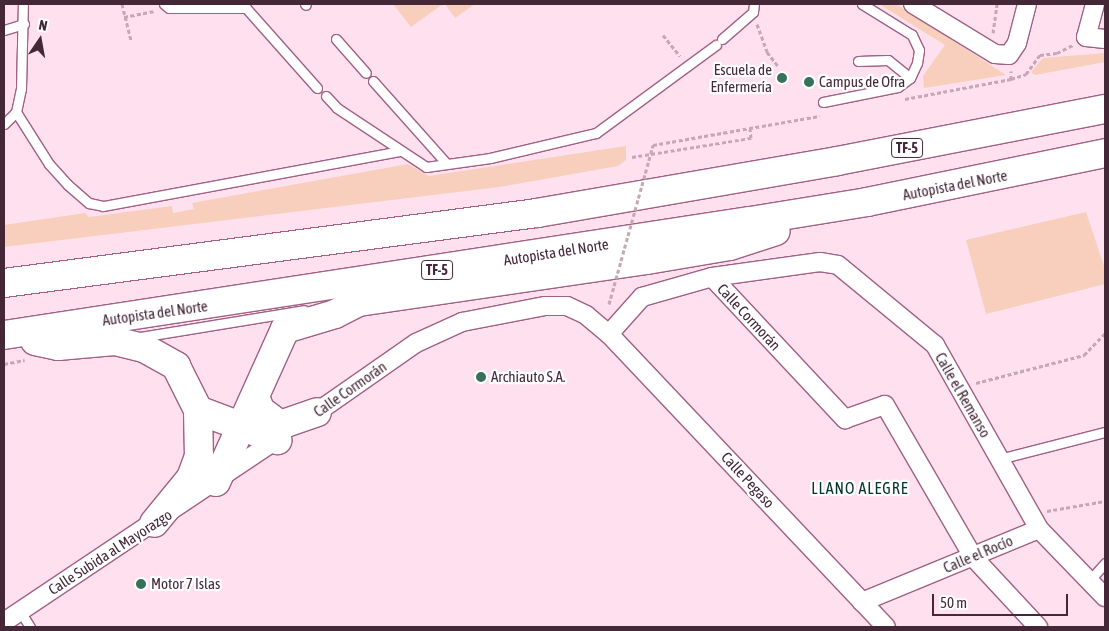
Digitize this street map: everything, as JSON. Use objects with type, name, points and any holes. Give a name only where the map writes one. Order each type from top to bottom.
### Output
[{"type":"highway","name":"TF-5","points":[[4,282],[537,214],[837,161],[1105,109]]},
{"type":"highway","name":"Autopista del Norte","points":[[5,335],[867,202],[1105,153]]},
{"type":"highway","points":[[216,482],[238,427],[285,329],[335,314],[359,302],[600,268],[730,246],[867,202]]},
{"type":"highway","points":[[5,335],[58,346],[115,341],[144,348],[176,366],[198,410],[199,456],[191,478],[154,523]]},
{"type":"highway","points":[[255,392],[260,410],[280,424],[317,412]]},
{"type":"highway","points":[[198,410],[238,427],[278,440]]},
{"type":"street","points":[[913,4],[991,52],[1009,56],[1017,43],[1027,4]]},
{"type":"street","points":[[1096,4],[1086,37],[1105,40]]},
{"type":"street","name":"Calle el Remanso","points":[[712,277],[820,262],[838,265],[935,345],[1035,522],[1105,598]]},
{"type":"street","name":"Calle Cormorán","points":[[216,482],[416,343],[462,322],[545,306],[567,306],[586,315],[609,334],[642,297],[712,277],[844,419],[885,405],[973,557]]},
{"type":"street","name":"Calle Pegaso","points":[[609,334],[886,627]]},
{"type":"street","name":"Calle Subida al Mayorazgo","points":[[4,622],[216,482]]},
{"type":"street","name":"Calle el Rocío","points":[[862,602],[973,557],[1035,522]]},
{"type":"street","points":[[973,557],[1038,627]]},
{"type":"lane","points":[[4,124],[16,112],[21,89],[23,4]]},
{"type":"lane","points":[[822,102],[898,87],[910,78],[919,50],[912,35],[862,4]]},
{"type":"lane","points":[[166,6],[246,8],[318,88]]},
{"type":"lane","points":[[326,96],[337,108],[399,151],[426,167],[447,164],[596,133],[689,66],[719,42],[754,8]]},
{"type":"lane","points":[[4,30],[24,24]]},
{"type":"lane","points":[[336,39],[366,73]]},
{"type":"lane","points":[[858,61],[888,60],[910,78]]},
{"type":"lane","points":[[373,81],[447,164]]},
{"type":"lane","points":[[16,112],[49,164],[68,185],[89,204],[103,206],[399,151]]},
{"type":"lane","points":[[438,292],[458,297],[528,288],[600,268]]},
{"type":"lane","points":[[320,308],[359,302]]},
{"type":"lane","points":[[115,341],[310,310]]},
{"type":"lane","points":[[999,459],[1105,432]]},
{"type":"lane","points":[[1090,581],[1105,563]]},
{"type":"lane","points":[[20,611],[30,627]]},
{"type":"path","points":[[122,4],[131,40]]},
{"type":"path","points":[[991,52],[997,4]]},
{"type":"path","points":[[124,17],[166,6]]},
{"type":"path","points":[[754,8],[767,52],[778,66]]},
{"type":"path","points":[[663,35],[689,66]]},
{"type":"path","points":[[1012,79],[1026,74],[1040,55],[1057,53],[1086,37]]},
{"type":"path","points":[[632,157],[751,138],[750,129]]},
{"type":"path","points":[[609,304],[653,145]]},
{"type":"path","points":[[959,388],[1084,354],[1105,332]]},
{"type":"path","points":[[1035,522],[1067,505],[1085,506],[1105,501]]},
{"type":"shaded area","points":[[393,4],[443,4],[411,27]]},
{"type":"shaded area","points":[[445,4],[475,4],[455,18]]},
{"type":"shaded area","points":[[879,4],[896,4],[1006,75],[924,88],[923,76],[945,45]]},
{"type":"shaded area","points":[[1105,53],[1105,62],[1035,75],[1031,72],[1043,58]]},
{"type":"shaded area","points":[[626,146],[626,160],[618,166],[499,187],[4,247],[4,225],[85,213],[89,217],[172,206],[173,213],[194,209],[192,203],[408,164],[429,176]]},
{"type":"shaded area","points":[[1086,212],[1105,269],[1105,284],[986,314],[966,240]]},
{"type":"place","name":"Escuela de Enfermería","points":[[782,78]]},
{"type":"place","name":"Campus de Ofra","points":[[809,82]]},
{"type":"place","name":"Archiauto S.A.","points":[[481,377]]},
{"type":"place","name":"Motor 7 Islas","points":[[141,584]]},
{"type":"district","name":"LLANO ALEGRE","points":[[860,488]]}]
